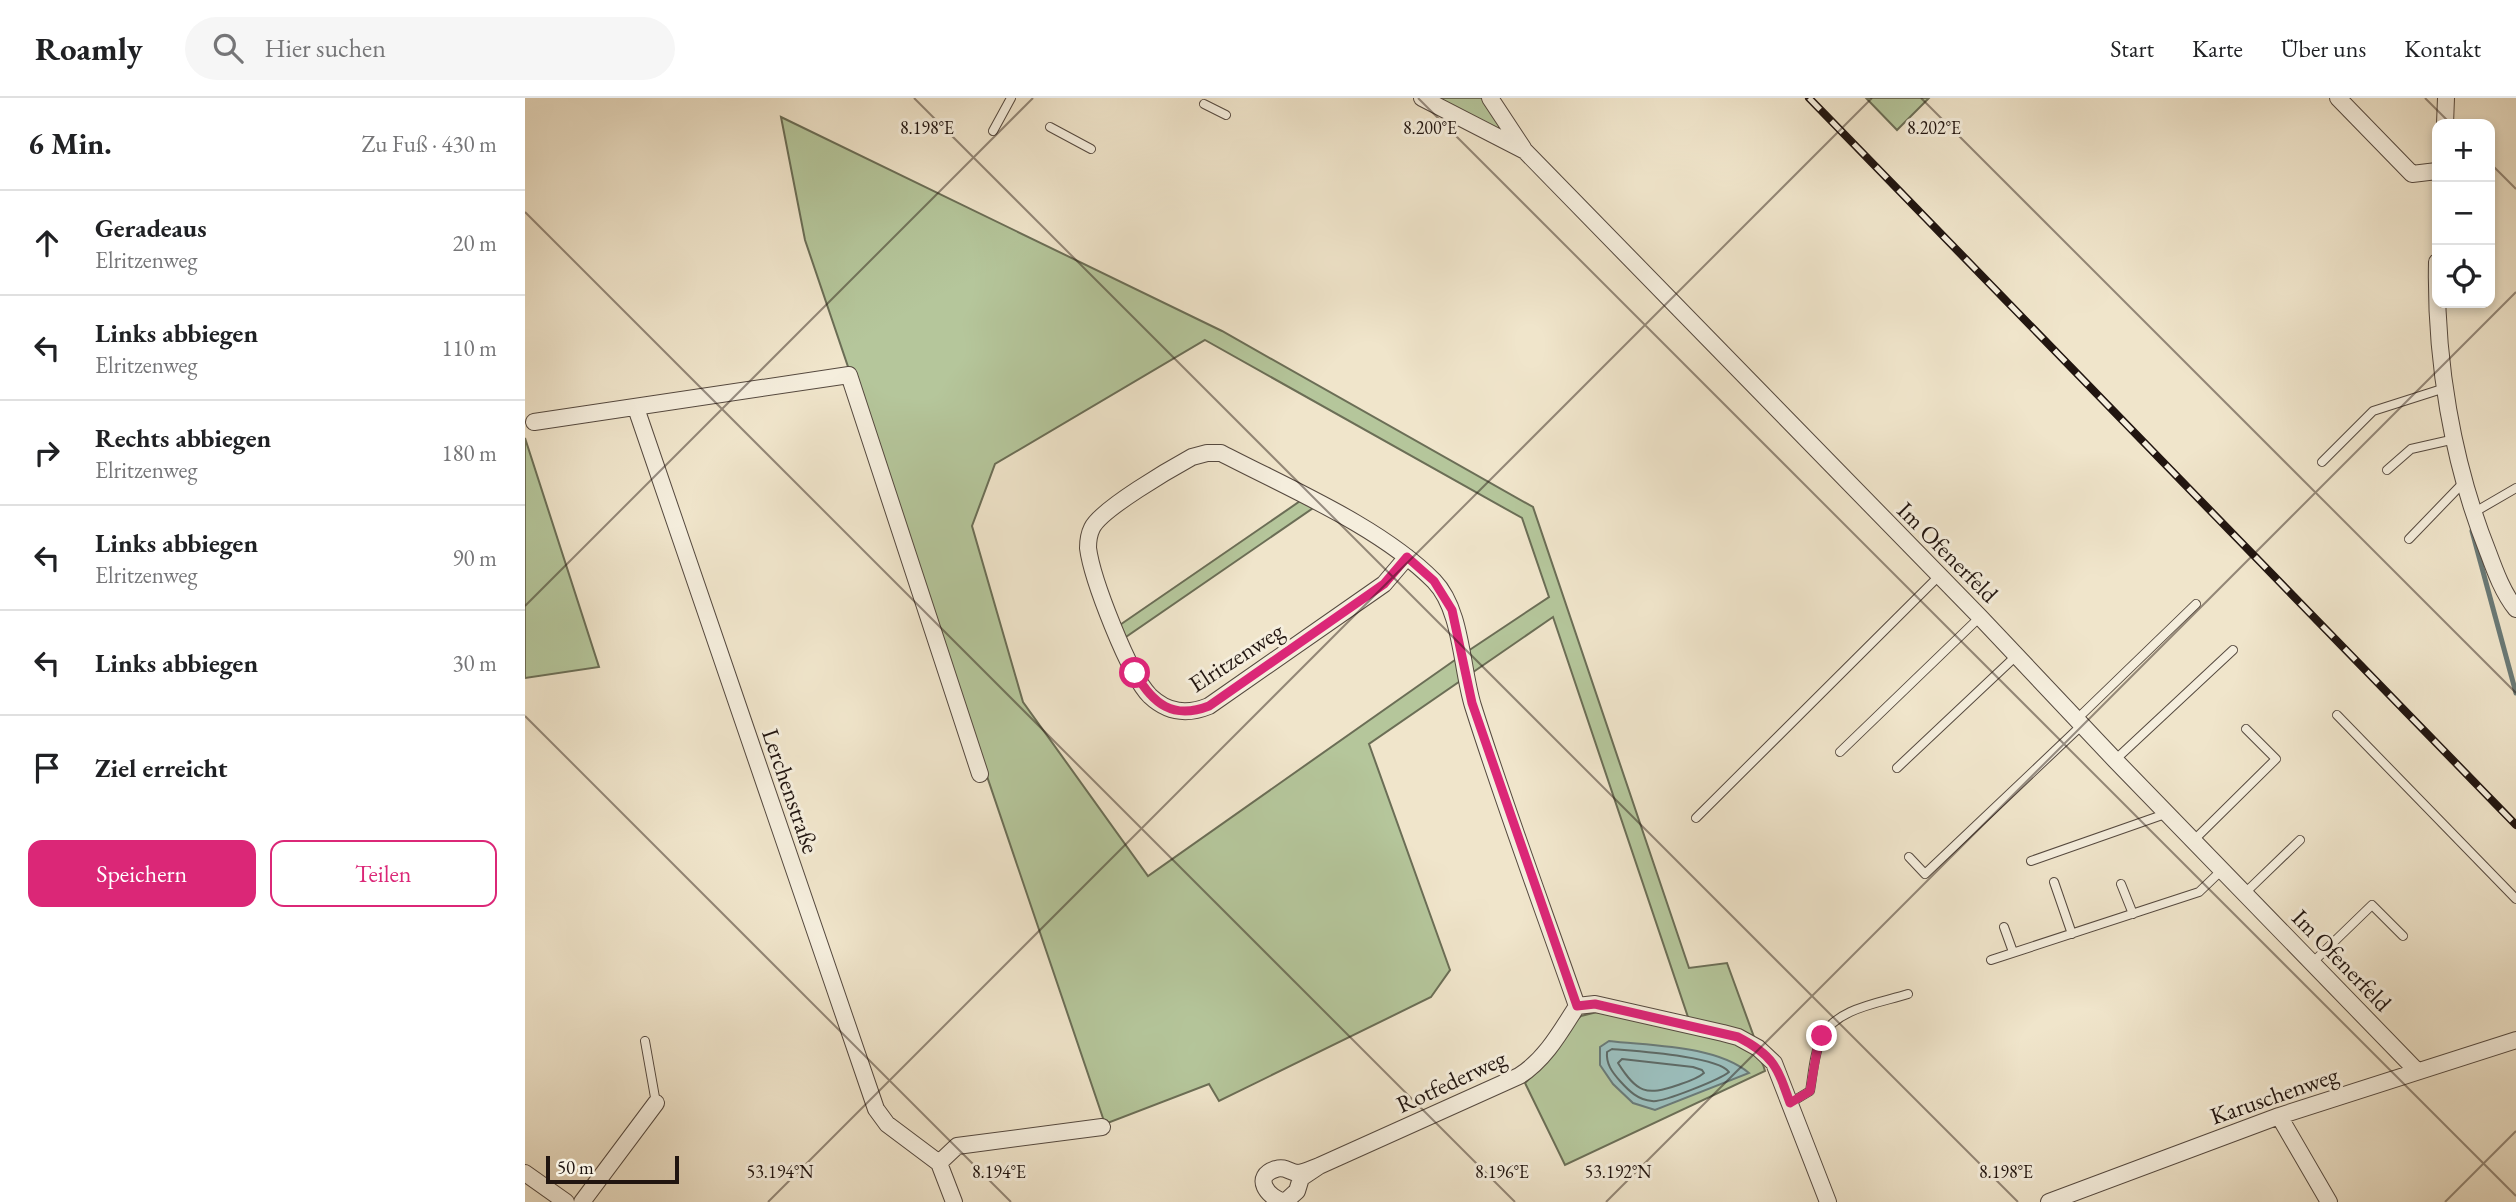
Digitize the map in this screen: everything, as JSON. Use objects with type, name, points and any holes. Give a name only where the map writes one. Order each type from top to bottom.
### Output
[{"type":"street","name":"Im Ofenerfeld","points":[[1422,98],[1525,151],[1980,617],[2417,1071]]},
{"type":"street","points":[[1490,98],[1525,151]]},
{"type":"street","points":[[2338,98],[2412,174],[2432,172]]},
{"type":"street","points":[[2445,119],[2446,98]]},
{"type":"street","points":[[2437,308],[2446,388],[2464,482],[2473,514],[2495,570],[2516,610]]},
{"type":"street","points":[[534,422],[849,375],[980,774]]},
{"type":"street","name":"Lerchenstraße","points":[[636,408],[876,1109],[887,1124],[939,1163]]},
{"type":"street","name":"Elritzenweg","points":[[1407,557],[1384,584],[1341,616],[1209,706],[1191,713],[1177,711],[1158,702],[1142,685],[1111,622],[1088,548],[1092,528],[1114,507],[1179,464],[1207,453],[1221,453],[1380,537],[1407,557],[1434,581],[1452,610],[1472,703],[1577,1006]]},
{"type":"street","points":[[1577,1006],[1595,1004],[1738,1037],[1758,1048],[1774,1063],[1828,1202]]},
{"type":"street","name":"Rotfederweg","points":[[1319,1166],[1533,1068],[1577,1006]]},
{"type":"street","name":"Karuschenweg","points":[[2049,1202],[2279,1116],[2516,1040]]},
{"type":"street","points":[[582,1202],[656,1103]]},
{"type":"street","points":[[2279,1116],[2329,1202]]},
{"type":"street","points":[[954,1202],[939,1163],[957,1146],[1102,1127]]},
{"type":"street","points":[[525,1173],[566,1202]]},
{"type":"lane","points":[[993,131],[1011,98]]},
{"type":"lane","points":[[1204,104],[1226,115]]},
{"type":"lane","points":[[1050,127],[1091,149]]},
{"type":"lane","points":[[2322,462],[2373,411],[2446,388]]},
{"type":"lane","points":[[2387,470],[2411,449],[2455,439]]},
{"type":"lane","points":[[2409,539],[2464,482]]},
{"type":"lane","points":[[2473,514],[2516,488]]},
{"type":"lane","points":[[1696,818],[1939,576]]},
{"type":"lane","points":[[1909,857],[1925,874],[2196,604]]},
{"type":"lane","points":[[1840,752],[1980,617]]},
{"type":"lane","points":[[2115,760],[2233,650]]},
{"type":"lane","points":[[1897,768],[2016,656]]},
{"type":"lane","points":[[2337,715],[2516,899]]},
{"type":"lane","points":[[2195,840],[2276,759],[2246,729]]},
{"type":"lane","points":[[2031,861],[2168,813]]},
{"type":"lane","points":[[2246,892],[2300,840]]},
{"type":"lane","points":[[1991,960],[2199,892],[2223,869]]},
{"type":"lane","points":[[2054,882],[2072,934]]},
{"type":"lane","points":[[2121,884],[2133,914]]},
{"type":"lane","points":[[2312,963],[2372,905],[2403,936]]},
{"type":"lane","points":[[2004,927],[2013,952]]},
{"type":"lane","points":[[1790,1103],[1810,1091],[1817,1050],[1822,1036],[1831,1024],[1849,1013],[1908,994]]},
{"type":"lane","points":[[645,1041],[656,1103]]},
{"type":"green space","points":[[1422,98],[1490,98],[1525,151]]},
{"type":"green space","points":[[1866,98],[1929,98],[1897,130]]},
{"type":"green space","points":[[781,117],[1222,331],[1533,507],[1689,968],[1727,963],[1758,1048],[1691,1026],[1553,617],[1369,744],[1450,970],[1431,997],[1219,1101],[1209,1084],[1105,1124],[805,240]],"holes":[[[1205,340],[1522,518],[1549,597],[1148,876],[1023,702],[972,526],[995,464]]]},
{"type":"green space","points":[[525,438],[599,667],[525,678]]},
{"type":"green space","points":[[1306,497],[1319,504],[1120,641],[1114,629]]},
{"type":"green space","points":[[1597,1012],[1659,1022],[1733,1042],[1750,1051],[1761,1061],[1765,1071],[1565,1165],[1525,1083],[1574,1022],[1581,1016]]},
{"type":"water","points":[[1609,1041],[1701,1052],[1735,1064],[1749,1073],[1655,1110],[1633,1103],[1613,1084],[1600,1065],[1600,1047]]},
{"type":"waterway","points":[[2472,531],[2516,693]]},
{"type":"railway","points":[[1809,98],[2516,825]]},
{"type":"route","points":[[1135,673],[1150,696],[1170,708],[1191,713],[1209,706],[1384,584],[1407,557],[1434,581],[1452,610],[1472,703],[1577,1006],[1595,1004],[1738,1037],[1765,1053],[1774,1063],[1790,1103],[1810,1091],[1822,1036]]}]
